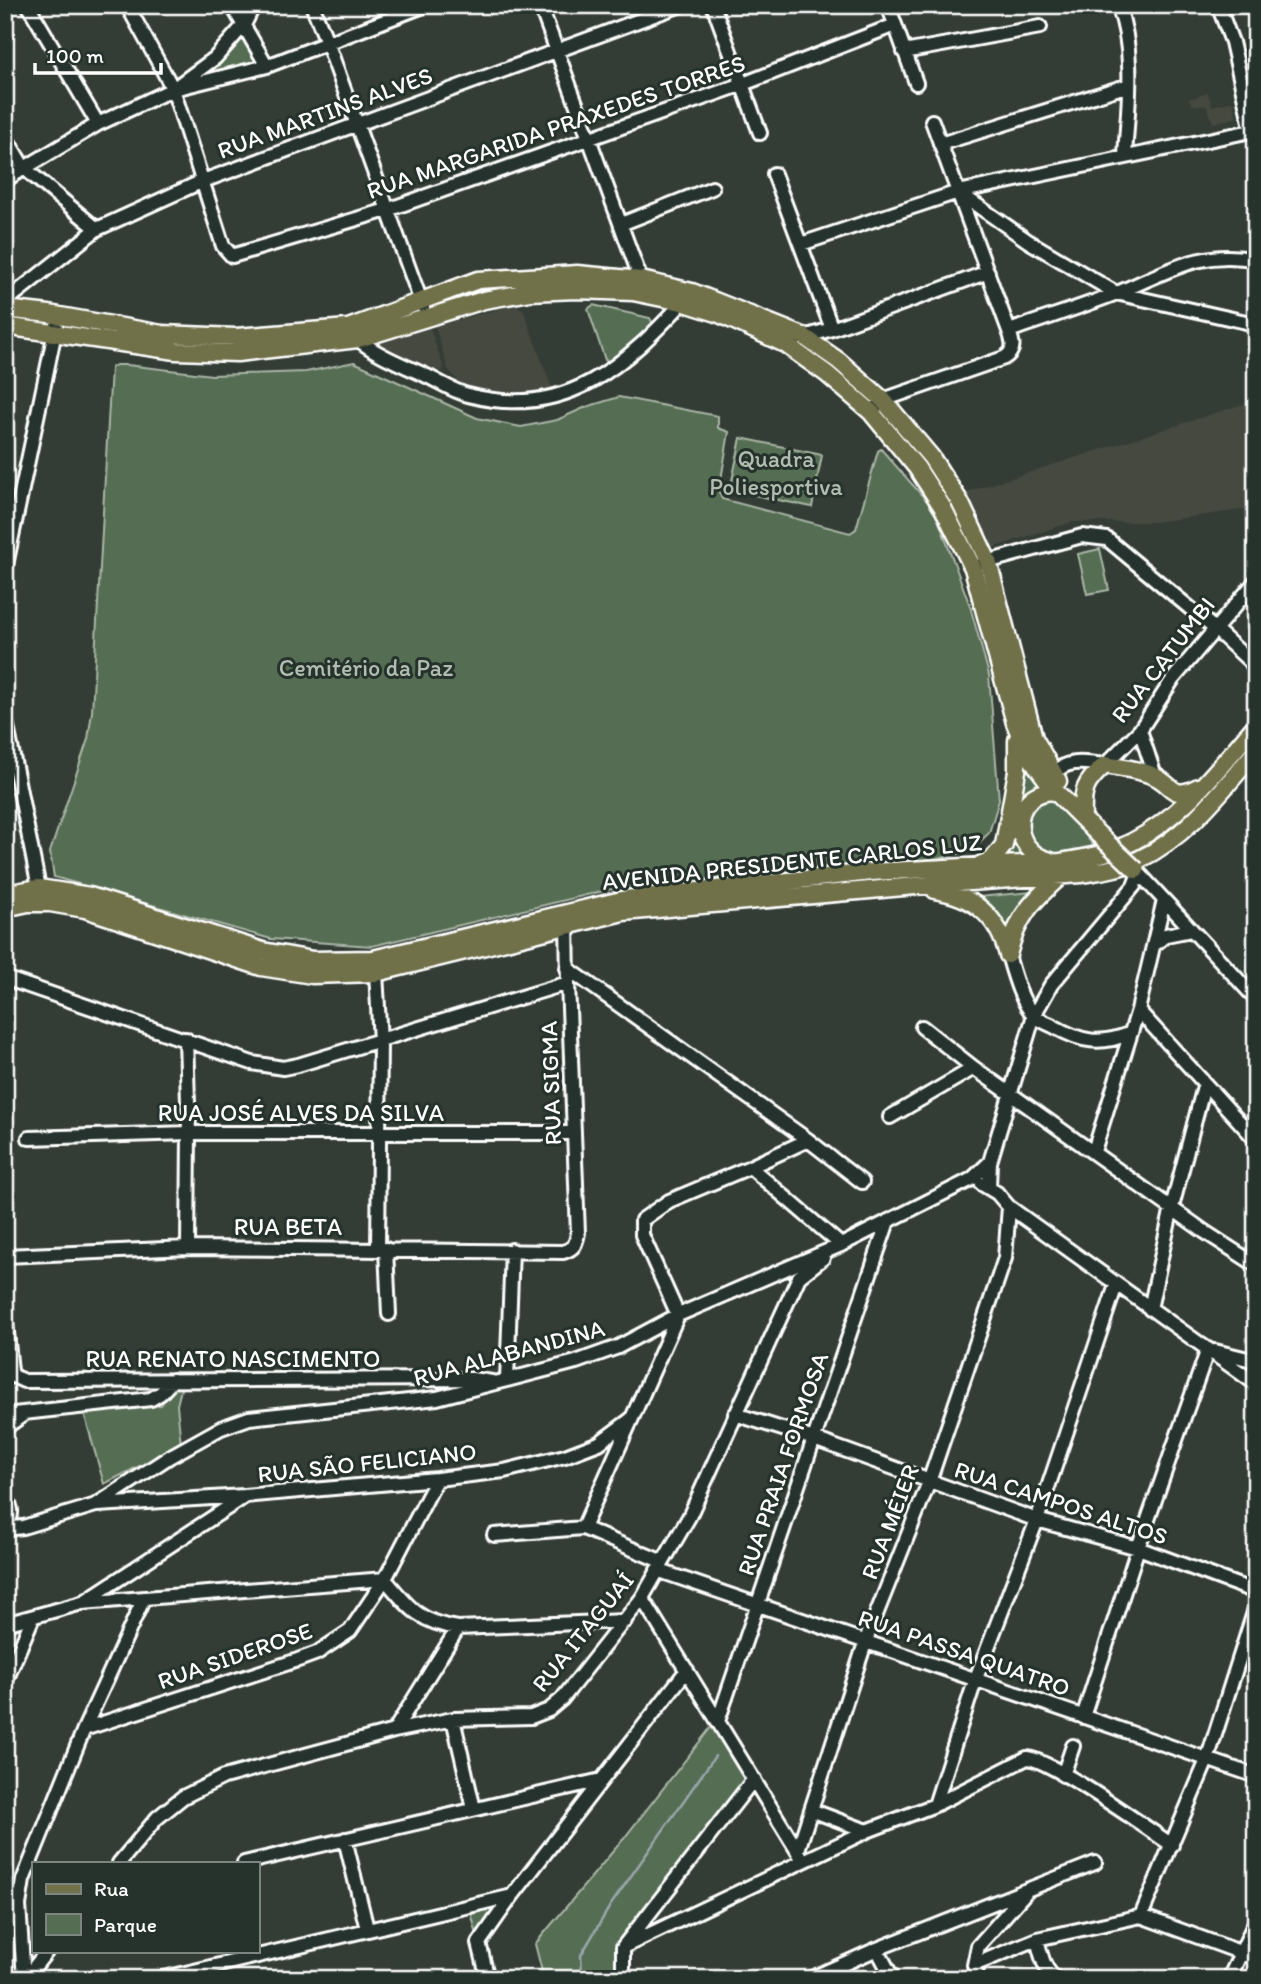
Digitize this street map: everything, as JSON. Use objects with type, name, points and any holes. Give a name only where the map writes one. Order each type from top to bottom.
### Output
[{"type":"main road","points":[[5,326],[177,351],[237,353],[358,339],[424,310],[478,280],[641,280],[803,336],[839,361],[883,400],[931,457],[960,502],[1034,738],[1055,783]]},
{"type":"main road","points":[[577,282],[633,292],[687,297],[785,344],[827,374],[871,412],[917,468],[981,564],[1015,723],[1017,771],[1004,845],[992,860],[980,865]]},
{"type":"main road","points":[[5,309],[162,334],[236,337],[348,328],[424,310]]},
{"type":"main road","points":[[1015,723],[1027,753],[1140,878]]},
{"type":"main road","name":"AVENIDA PRESIDENTE CARLOS LUZ","points":[[5,894],[39,888],[90,896],[264,951],[313,960],[373,959],[567,918],[915,886],[1061,869],[1131,843],[1164,822],[1206,783],[1256,724]]},
{"type":"main road","name":"AVENIDA PRESIDENTE CARLOS LUZ","points":[[5,908],[28,903],[50,903],[85,909],[261,967],[312,975],[376,973],[626,899],[871,872],[980,865],[1105,870],[1138,860],[1161,846],[1209,806],[1256,751]]},
{"type":"main road","points":[[1105,765],[1156,776],[1170,790],[1188,792],[1206,783]]},
{"type":"main road","name":"RUA CATUMBI","points":[[1083,817],[1084,790],[1091,777],[1105,765]]},
{"type":"main road","points":[[1008,955],[1020,919],[1061,869],[1032,852],[1020,831],[1020,815],[1029,799],[1055,783]]},
{"type":"main road","points":[[1164,822],[1169,807],[1170,790]]},
{"type":"main road","points":[[915,886],[948,892],[972,901],[995,923],[1008,955]]},
{"type":"street","points":[[28,5],[98,124]]},
{"type":"street","points":[[127,5],[173,89],[203,181]]},
{"type":"street","points":[[232,5],[267,66]]},
{"type":"street","points":[[173,89],[215,58],[244,25],[254,5]]},
{"type":"street","points":[[312,5],[424,310]]},
{"type":"street","points":[[12,174],[98,124],[173,89],[267,66],[426,5]]},
{"type":"street","points":[[540,5],[641,280]]},
{"type":"street","name":"RUA MARTINS ALVES","points":[[5,302],[97,229],[203,181],[681,5]]},
{"type":"street","points":[[713,5],[761,133]]},
{"type":"street","points":[[888,5],[916,83]]},
{"type":"street","points":[[1118,5],[1128,38],[1129,85],[1125,156]]},
{"type":"street","points":[[801,244],[958,192],[1254,131],[1233,42],[1218,5]]},
{"type":"street","name":"RUA MARGARIDA PRAXEDES TORRES","points":[[203,181],[228,254],[236,256],[387,210],[590,139],[895,25]]},
{"type":"street","points":[[904,52],[1040,27]]},
{"type":"street","points":[[940,144],[1129,85]]},
{"type":"street","points":[[871,412],[883,400],[1004,358],[1010,355],[1013,348],[932,121]]},
{"type":"street","points":[[5,136],[12,174],[97,229]]},
{"type":"street","points":[[774,174],[832,329]]},
{"type":"street","points":[[621,225],[712,188]]},
{"type":"street","points":[[958,192],[1028,241],[1116,293],[1246,322],[1256,327]]},
{"type":"street","points":[[1009,331],[1116,293],[1184,262],[1226,257],[1256,260]]},
{"type":"street","points":[[785,344],[988,272]]},
{"type":"street","points":[[358,339],[411,369],[467,395],[508,402],[562,396],[604,374],[639,347],[687,297]]},
{"type":"street","points":[[5,569],[55,333],[56,321],[49,314]]},
{"type":"street","points":[[981,564],[1082,536],[1100,537],[1113,543],[1256,667]]},
{"type":"street","name":"RUA CATUMBI","points":[[1105,765],[1140,730],[1173,679],[1256,581]]},
{"type":"street","points":[[5,716],[10,760],[39,888]]},
{"type":"street","points":[[1140,730],[1156,776]]},
{"type":"street","points":[[1055,783],[1058,768],[1065,764],[1105,765]]},
{"type":"street","points":[[989,1187],[990,1162],[1034,1015],[1051,985],[1140,878],[1256,999]]},
{"type":"street","points":[[1094,1151],[1138,1010],[1164,900]]},
{"type":"street","name":"RUA SIGMA","points":[[567,918],[578,1233],[571,1250]]},
{"type":"street","points":[[1155,944],[1166,935],[1191,930]]},
{"type":"street","points":[[1008,955],[1018,985],[1034,1015],[1081,1039],[1104,1041],[1130,1033]]},
{"type":"street","points":[[567,968],[808,1140],[862,1182]]},
{"type":"street","points":[[376,973],[380,1041],[382,1249],[389,1314]]},
{"type":"street","points":[[5,978],[252,1063],[283,1068],[568,983]]},
{"type":"street","points":[[1138,1010],[1204,1086],[1256,1140]]},
{"type":"street","points":[[925,1029],[974,1068],[1220,1243],[1256,1265]]},
{"type":"street","points":[[186,1039],[189,1133],[188,1248]]},
{"type":"street","points":[[890,1117],[974,1068]]},
{"type":"street","points":[[1150,1309],[1172,1207],[1204,1086]]},
{"type":"street","name":"RUA JOSÉ ALVES DA SILVA","points":[[29,1138],[189,1133],[574,1133]]},
{"type":"street","points":[[494,1535],[583,1528],[678,1315],[647,1249],[640,1227],[642,1220],[656,1208],[808,1140]]},
{"type":"street","name":"RUA ALABANDINA","points":[[5,1527],[23,1527],[96,1505],[169,1457],[221,1428],[249,1418],[437,1398],[576,1362],[618,1347],[678,1315],[838,1246],[972,1179],[990,1162]]},
{"type":"street","points":[[750,1167],[838,1246]]},
{"type":"street","points":[[972,1179],[989,1187],[1009,1207],[1256,1384]]},
{"type":"street","name":"RUA MÉIER","points":[[801,1856],[811,1810],[866,1640],[929,1482],[1005,1258],[1009,1207]]},
{"type":"street","name":"RUA PRAIA FORMOSA","points":[[718,1721],[888,1221]]},
{"type":"street","name":"RUA ITAGUAÍ","points":[[120,1862],[157,1818],[183,1797],[224,1777],[394,1731],[453,1720],[531,1717],[549,1710],[562,1699],[642,1598],[689,1517],[799,1276],[838,1246]]},
{"type":"street","name":"RUA BETA","points":[[5,1256],[188,1248],[571,1250]]},
{"type":"street","points":[[501,1382],[512,1250]]},
{"type":"street","points":[[935,1805],[975,1681],[1037,1520],[1116,1285]]},
{"type":"street","name":"RUA RENATO NASCIMENTO","points":[[5,1313],[10,1366],[13,1376],[24,1381],[472,1379],[501,1382]]},
{"type":"street","points":[[1208,1349],[1256,1361]]},
{"type":"street","points":[[1083,1717],[1138,1548],[1208,1349]]},
{"type":"street","points":[[5,1415],[151,1399],[173,1380]]},
{"type":"street","points":[[5,1427],[26,1412]]},
{"type":"street","name":"RUA CAMPOS ALTOS","points":[[735,1414],[814,1439],[1037,1520],[1138,1548],[1256,1592]]},
{"type":"street","name":"RUA SÃO FELICIANO","points":[[96,1505],[244,1496],[504,1471],[565,1456],[599,1443],[630,1420]]},
{"type":"street","name":"RUA SIDEROSE","points":[[84,1729],[317,1653],[350,1631],[385,1579],[437,1479]]},
{"type":"street","points":[[5,1496],[12,1512],[5,1527]]},
{"type":"street","points":[[82,1603],[244,1496]]},
{"type":"street","name":"RUA PASSA QUATRO","points":[[583,1528],[660,1566],[758,1604],[1256,1776]]},
{"type":"street","points":[[5,1624],[82,1603],[385,1579],[413,1612],[439,1626],[458,1628],[625,1621]]},
{"type":"street","points":[[25,1979],[19,1929],[23,1881],[84,1729],[144,1598]]},
{"type":"street","points":[[642,1598],[801,1856]]},
{"type":"street","points":[[1141,1916],[1207,1760],[1256,1606]]},
{"type":"street","points":[[5,1683],[33,1617]]},
{"type":"street","points":[[394,1731],[458,1628]]},
{"type":"street","points":[[488,1979],[479,1944],[512,1896],[687,1670]]},
{"type":"street","points":[[453,1720],[474,1809]]},
{"type":"street","points":[[1063,1774],[1073,1746]]},
{"type":"street","points":[[623,1947],[801,1856],[935,1805],[1027,1758],[1039,1761],[1063,1774],[1172,1845]]},
{"type":"street","points":[[623,1979],[623,1947],[754,1779]]},
{"type":"street","points":[[248,1862],[601,1780]]},
{"type":"street","points":[[811,1810],[867,1831]]},
{"type":"street","points":[[345,1839],[367,1929]]},
{"type":"street","points":[[810,1979],[877,1949],[1095,1863]]},
{"type":"street","points":[[978,1979],[974,1965],[978,1946],[1028,1890]]},
{"type":"street","points":[[160,1979],[512,1896]]},
{"type":"street","points":[[974,1965],[1037,1939],[1141,1916],[1256,1958]]},
{"type":"street","points":[[1229,1979],[1256,1920]]},
{"type":"street","points":[[1037,1939],[1044,1963],[1056,1979]]},
{"type":"street","points":[[877,1949],[893,1979]]},
{"type":"street","points":[[25,1979],[46,1952]]},
{"type":"shaded area","points":[[1208,93],[1212,106],[1233,101],[1237,117],[1213,123],[1207,106],[1192,105],[1189,99]]},
{"type":"shaded area","points":[[514,305],[523,309],[552,389],[550,393],[514,395],[464,388],[448,369],[435,326]]},
{"type":"shaded area","points":[[423,325],[429,326],[444,368],[442,372],[380,349],[375,344]]},
{"type":"shaded area","points":[[1256,400],[1255,508],[1155,522],[1072,522],[989,549],[967,492]]},
{"type":"green space","points":[[244,34],[263,65],[208,78],[206,74]]},
{"type":"green space","points":[[593,305],[650,318],[653,324],[614,362],[605,360],[588,309]]},
{"type":"green space","name":"Cemitério da Paz","points":[[354,362],[477,418],[521,427],[557,420],[586,407],[619,397],[718,416],[718,428],[729,432],[719,492],[722,499],[850,533],[856,529],[878,451],[881,449],[927,501],[938,519],[970,606],[989,675],[999,800],[989,833],[970,851],[941,858],[620,887],[372,946],[271,939],[54,877],[50,852],[88,739],[92,712],[111,368],[127,365],[212,375],[306,372]]},
{"type":"green space","name":"Quadra Poliesportiva","points":[[741,438],[822,455],[812,507],[730,490]]},
{"type":"green space","points":[[1100,549],[1109,590],[1087,594],[1078,554]]},
{"type":"green space","points":[[1025,762],[1044,786],[1024,796],[1031,857],[1004,860],[1009,848]]},
{"type":"green space","points":[[1052,798],[1061,805],[1095,847],[1072,855],[1044,854],[1027,838],[1028,810],[1035,804]]},
{"type":"green space","points":[[1031,892],[1032,897],[1013,926],[1008,928],[979,901],[979,897]]},
{"type":"green space","points":[[182,1385],[177,1405],[181,1445],[104,1484],[84,1413],[161,1405],[175,1387]]},
{"type":"green space","points":[[712,1726],[747,1779],[618,1945],[614,1979],[544,1979],[535,1944],[625,1837]]},
{"type":"green space","points":[[511,1897],[479,1943],[469,1905]]},
{"type":"waterway","points":[[582,1979],[581,1955],[610,1906],[715,1756]]}]
